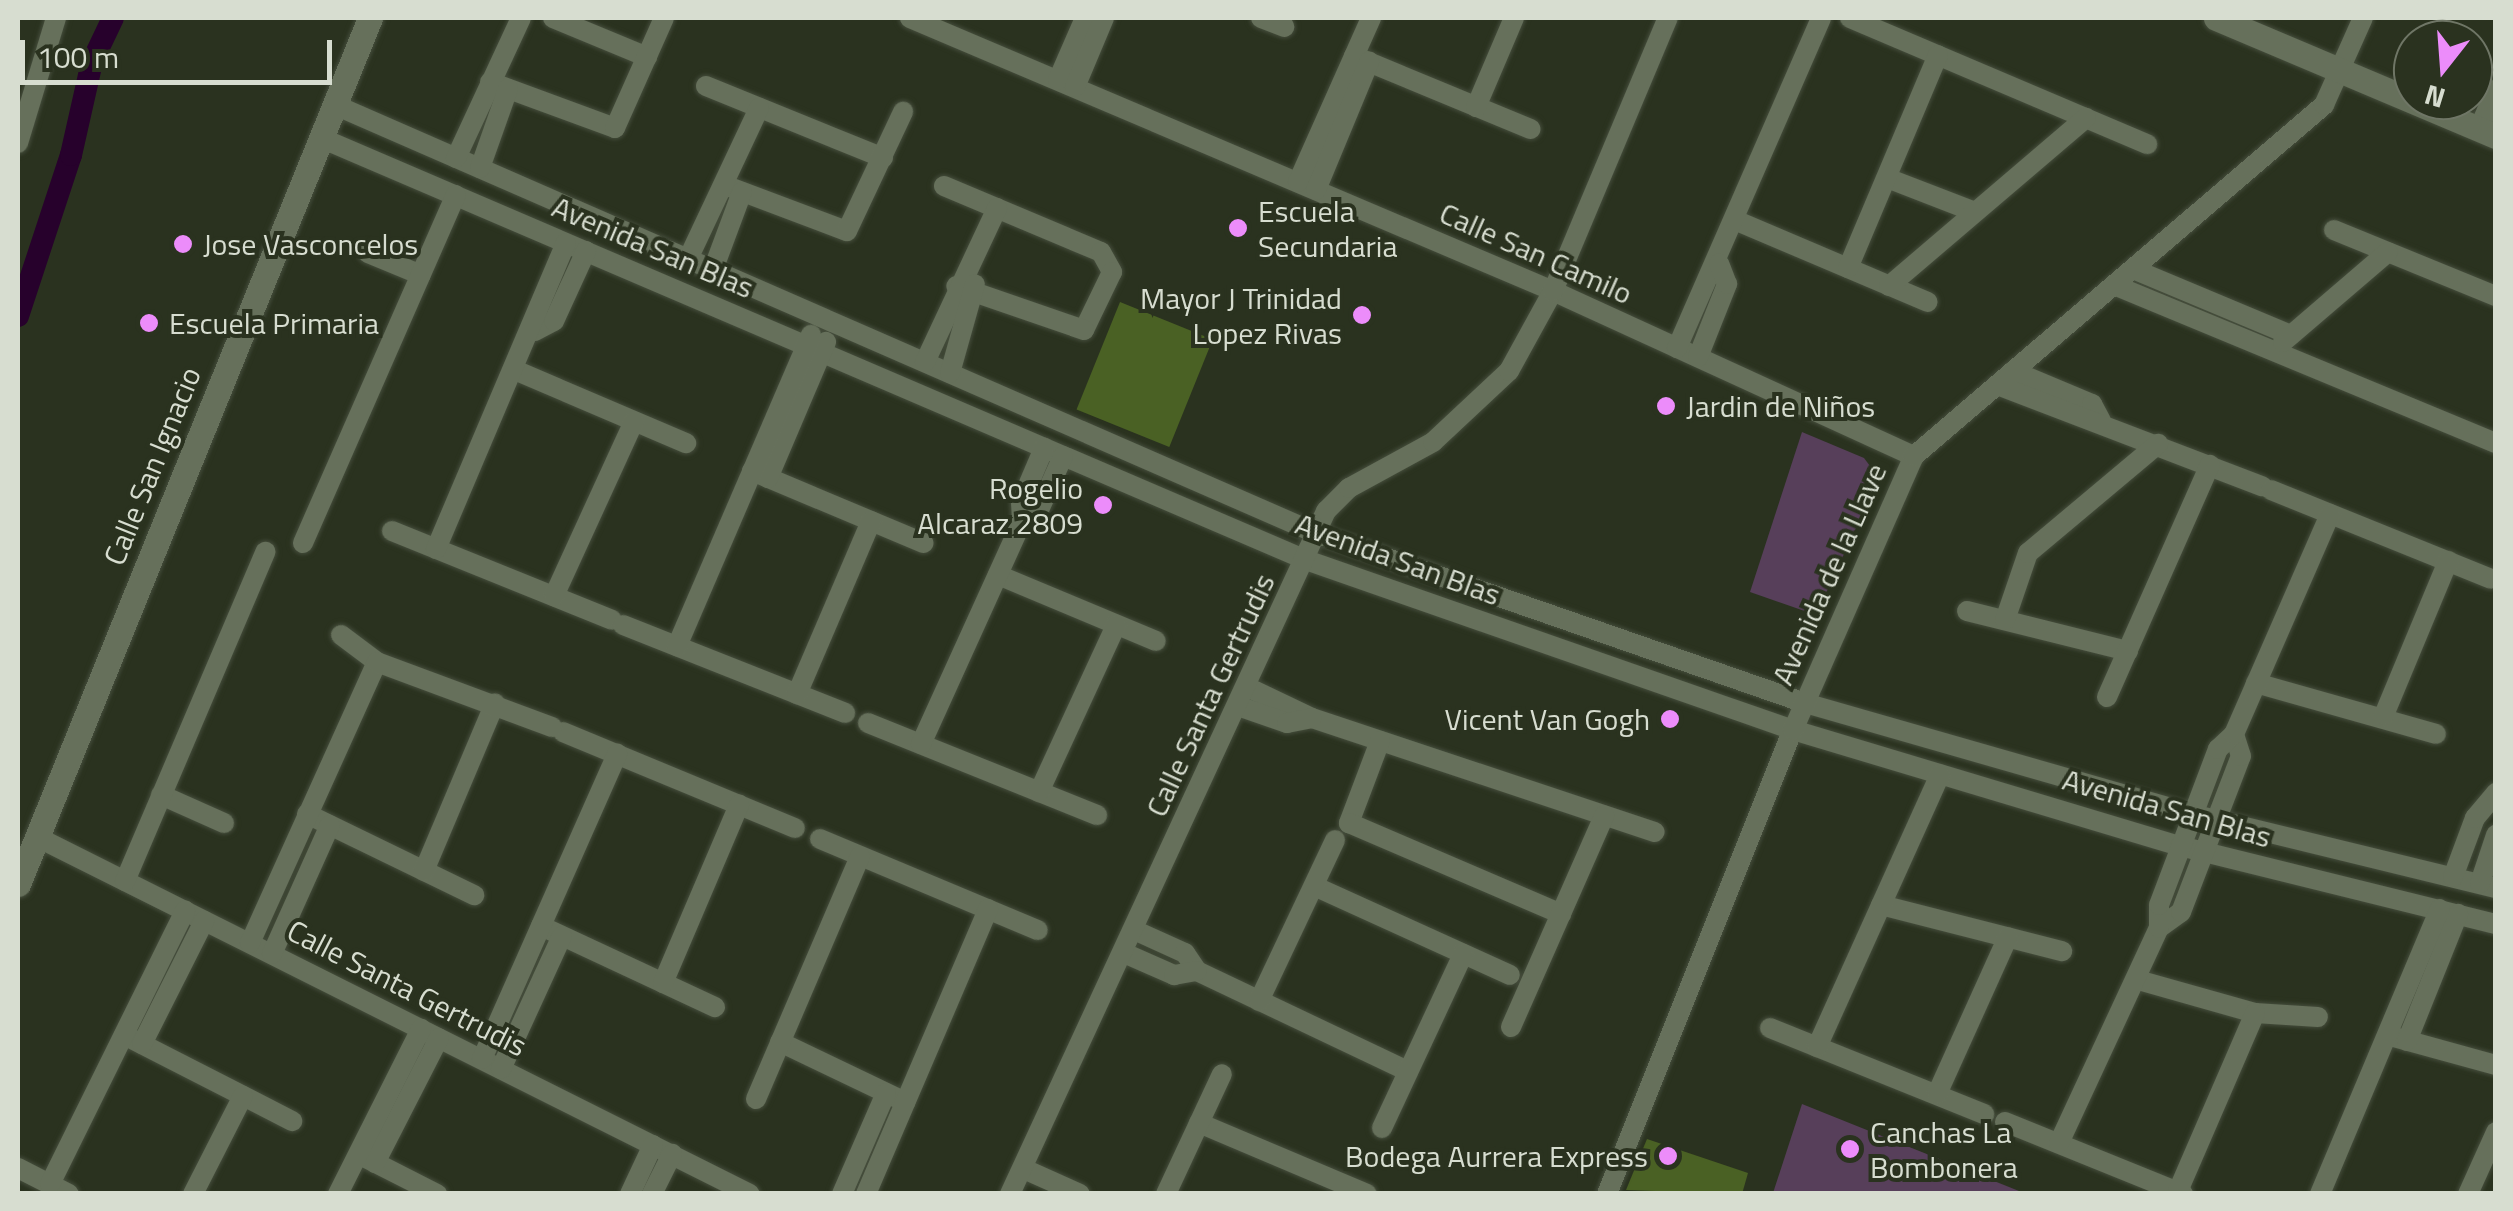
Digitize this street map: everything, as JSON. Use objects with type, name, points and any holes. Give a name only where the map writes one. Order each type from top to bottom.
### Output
[{"type":"street","points":[[18,143],[56,18]]},
{"type":"street","name":"Calle San Ignacio","points":[[18,884],[370,18]]},
{"type":"street","points":[[480,168],[520,18]]},
{"type":"street","points":[[552,18],[648,58]]},
{"type":"street","points":[[499,86],[614,128],[664,18]]},
{"type":"street","name":"Calle San Camilo","points":[[910,18],[1552,291],[1914,456]]},
{"type":"street","points":[[1066,84],[1085,18]]},
{"type":"street","points":[[1066,84],[1104,18]]},
{"type":"street","points":[[1261,18],[1284,27]]},
{"type":"street","points":[[1307,186],[1361,59],[1371,18]]},
{"type":"street","points":[[1476,107],[1514,18]]},
{"type":"street","name":"Calle Santa Gertrudis","points":[[1018,1186],[1318,534],[1348,488],[1433,442],[1509,371],[1552,291],[1668,18]]},
{"type":"street","points":[[1677,348],[1719,263],[1821,18]]},
{"type":"street","points":[[1850,18],[2147,144]]},
{"type":"street","points":[[2216,18],[2487,132],[2496,90]]},
{"type":"street","name":"Avenida de la Llave","points":[[1606,1194],[1793,730],[1914,456],[2324,105],[2362,18]]},
{"type":"street","points":[[1848,268],[1938,55]]},
{"type":"street","points":[[1361,59],[1530,129]]},
{"type":"street","points":[[456,158],[499,86]]},
{"type":"street","points":[[706,86],[882,158]]},
{"type":"street","name":"Avenida San Blas","points":[[335,105],[1318,534],[1805,703],[2192,814],[2488,885]]},
{"type":"street","points":[[713,270],[759,108]]},
{"type":"street","points":[[735,189],[847,232],[903,112]]},
{"type":"street","points":[[1889,286],[2086,118]]},
{"type":"street","name":"Avenida San Blas","points":[[321,138],[1306,560],[1793,730],[2201,852],[2496,924]]},
{"type":"street","points":[[1886,178],[1975,212]]},
{"type":"street","points":[[944,186],[1101,252],[1112,272],[1084,330],[965,290]]},
{"type":"street","points":[[688,259],[735,189]]},
{"type":"street","points":[[304,543],[456,195]]},
{"type":"street","points":[[950,373],[973,258],[997,208]]},
{"type":"street","points":[[1737,221],[1928,302]]},
{"type":"street","points":[[2334,230],[2496,296]]},
{"type":"street","points":[[436,549],[576,247]]},
{"type":"street","points":[[2272,350],[2388,252]]},
{"type":"street","points":[[368,253],[421,275]]},
{"type":"street","points":[[1698,357],[1727,284],[1719,263]]},
{"type":"street","points":[[2133,269],[2290,335]]},
{"type":"street","points":[[2114,285],[2496,444]]},
{"type":"street","points":[[925,362],[965,290]]},
{"type":"street","points":[[677,646],[760,474],[827,320]]},
{"type":"street","points":[[517,372],[686,443]]},
{"type":"street","points":[[2005,378],[2085,422],[2102,422],[2491,578]]},
{"type":"street","points":[[554,596],[634,421]]},
{"type":"street","points":[[2005,620],[2028,553],[2158,444]]},
{"type":"street","points":[[921,744],[1022,521],[1021,502],[1053,452]]},
{"type":"street","points":[[2107,697],[2210,465]]},
{"type":"street","points":[[760,474],[923,543]]},
{"type":"street","points":[[2059,1144],[2160,928],[2180,846],[2218,749],[2234,734],[2330,514]]},
{"type":"street","points":[[797,694],[870,521]]},
{"type":"street","points":[[392,531],[844,713]]},
{"type":"street","points":[[125,881],[265,552]]},
{"type":"street","points":[[2384,715],[2448,561]]},
{"type":"street","points":[[998,575],[1156,642]]},
{"type":"street","points":[[1967,611],[2128,651]]},
{"type":"street","points":[[1039,792],[1116,624]]},
{"type":"street","points":[[341,635],[377,662],[495,703],[795,828]]},
{"type":"street","points":[[250,944],[377,662]]},
{"type":"street","points":[[2256,683],[2384,715],[2436,734]]},
{"type":"street","points":[[1242,697],[1288,723],[1312,718],[1655,832]]},
{"type":"street","points":[[424,871],[495,703]]},
{"type":"street","points":[[868,722],[1097,815]]},
{"type":"street","points":[[2160,928],[2181,912],[2241,756],[2234,734]]},
{"type":"street","points":[[1380,741],[1349,824],[1561,914]]},
{"type":"street","points":[[492,1064],[541,926],[617,754]]},
{"type":"street","points":[[1817,1047],[1940,774]]},
{"type":"street","points":[[162,795],[224,822]]},
{"type":"street","points":[[2454,877],[2475,818],[2494,802]]},
{"type":"street","points":[[663,983],[739,805]]},
{"type":"street","points":[[307,814],[474,895]]},
{"type":"street","points":[[1511,1027],[1604,816]]},
{"type":"street","points":[[272,954],[330,826]]},
{"type":"street","points":[[2488,885],[2496,836]]},
{"type":"street","name":"Calle Santa Gertrudis","points":[[37,837],[750,1194]]},
{"type":"street","points":[[820,839],[1038,930]]},
{"type":"street","points":[[1260,1000],[1336,840]]},
{"type":"street","points":[[756,1099],[860,856]]},
{"type":"street","points":[[1314,886],[1510,975]]},
{"type":"street","points":[[1881,904],[2062,951]]},
{"type":"street","points":[[842,1194],[896,1098],[988,909]]},
{"type":"street","points":[[2320,1194],[2397,1038],[2450,912]]},
{"type":"street","points":[[18,1168],[60,1189],[194,916]]},
{"type":"street","points":[[541,926],[715,1008]]},
{"type":"street","points":[[1134,930],[1184,953],[1198,971],[1408,1071]]},
{"type":"street","points":[[492,1064],[562,936]]},
{"type":"street","points":[[1936,1094],[2008,937]]},
{"type":"street","points":[[1124,953],[1174,975],[1198,971]]},
{"type":"street","points":[[1382,1128],[1463,954]]},
{"type":"street","points":[[2138,980],[2255,1014],[2318,1017]]},
{"type":"street","points":[[2005,1122],[2181,1192],[2255,1014]]},
{"type":"street","points":[[1770,1028],[1984,1114]]},
{"type":"street","points":[[338,1194],[366,1158],[430,1033]]},
{"type":"street","points":[[2397,1038],[2496,1065]]},
{"type":"street","points":[[133,1040],[292,1122]]},
{"type":"street","points":[[780,1042],[896,1098]]},
{"type":"street","points":[[1166,1194],[1222,1074]]},
{"type":"street","points":[[192,1194],[243,1096]]},
{"type":"street","points":[[866,1194],[896,1098]]},
{"type":"street","points":[[1199,1123],[1356,1191]]},
{"type":"street","points":[[2468,1194],[2496,1132]]},
{"type":"street","points":[[630,1194],[663,1150]]},
{"type":"street","points":[[652,1194],[663,1150]]},
{"type":"street","points":[[366,1158],[436,1194]]},
{"type":"street","points":[[1018,1186],[1080,1194]]},
{"type":"shaded area","points":[[1802,432],[1864,458],[1879,478],[1816,615],[1750,592]]},
{"type":"shaded area","name":"Canchas La Bombonera","points":[[1802,1104],[2024,1193],[1773,1193]]},
{"type":"building","points":[[1120,302],[1213,339],[1169,447],[1077,410]]},
{"type":"building","name":"Bodega Aurrera Express","points":[[1647,1139],[1748,1173],[1742,1194],[1626,1190]]},
{"type":"waterway","points":[[18,316],[71,155],[92,62],[113,18]]},
{"type":"place","name":"Escuela Secundaria","points":[[1238,228]]},
{"type":"place","name":"Jose Vasconcelos","points":[[183,244]]},
{"type":"place","name":"Mayor J Trinidad Lopez Rivas","points":[[1362,315]]},
{"type":"place","name":"Escuela Primaria","points":[[149,323]]},
{"type":"place","name":"Jardin de Niños","points":[[1666,406]]},
{"type":"place","name":"Rogelio Alcaraz 2809","points":[[1103,505]]},
{"type":"place","name":"Vicent Van Gogh","points":[[1670,719]]},
{"type":"place","name":"Canchas La Bombonera","points":[[1850,1149]]},
{"type":"place","name":"Bodega Aurrera Express","points":[[1668,1156]]}]
